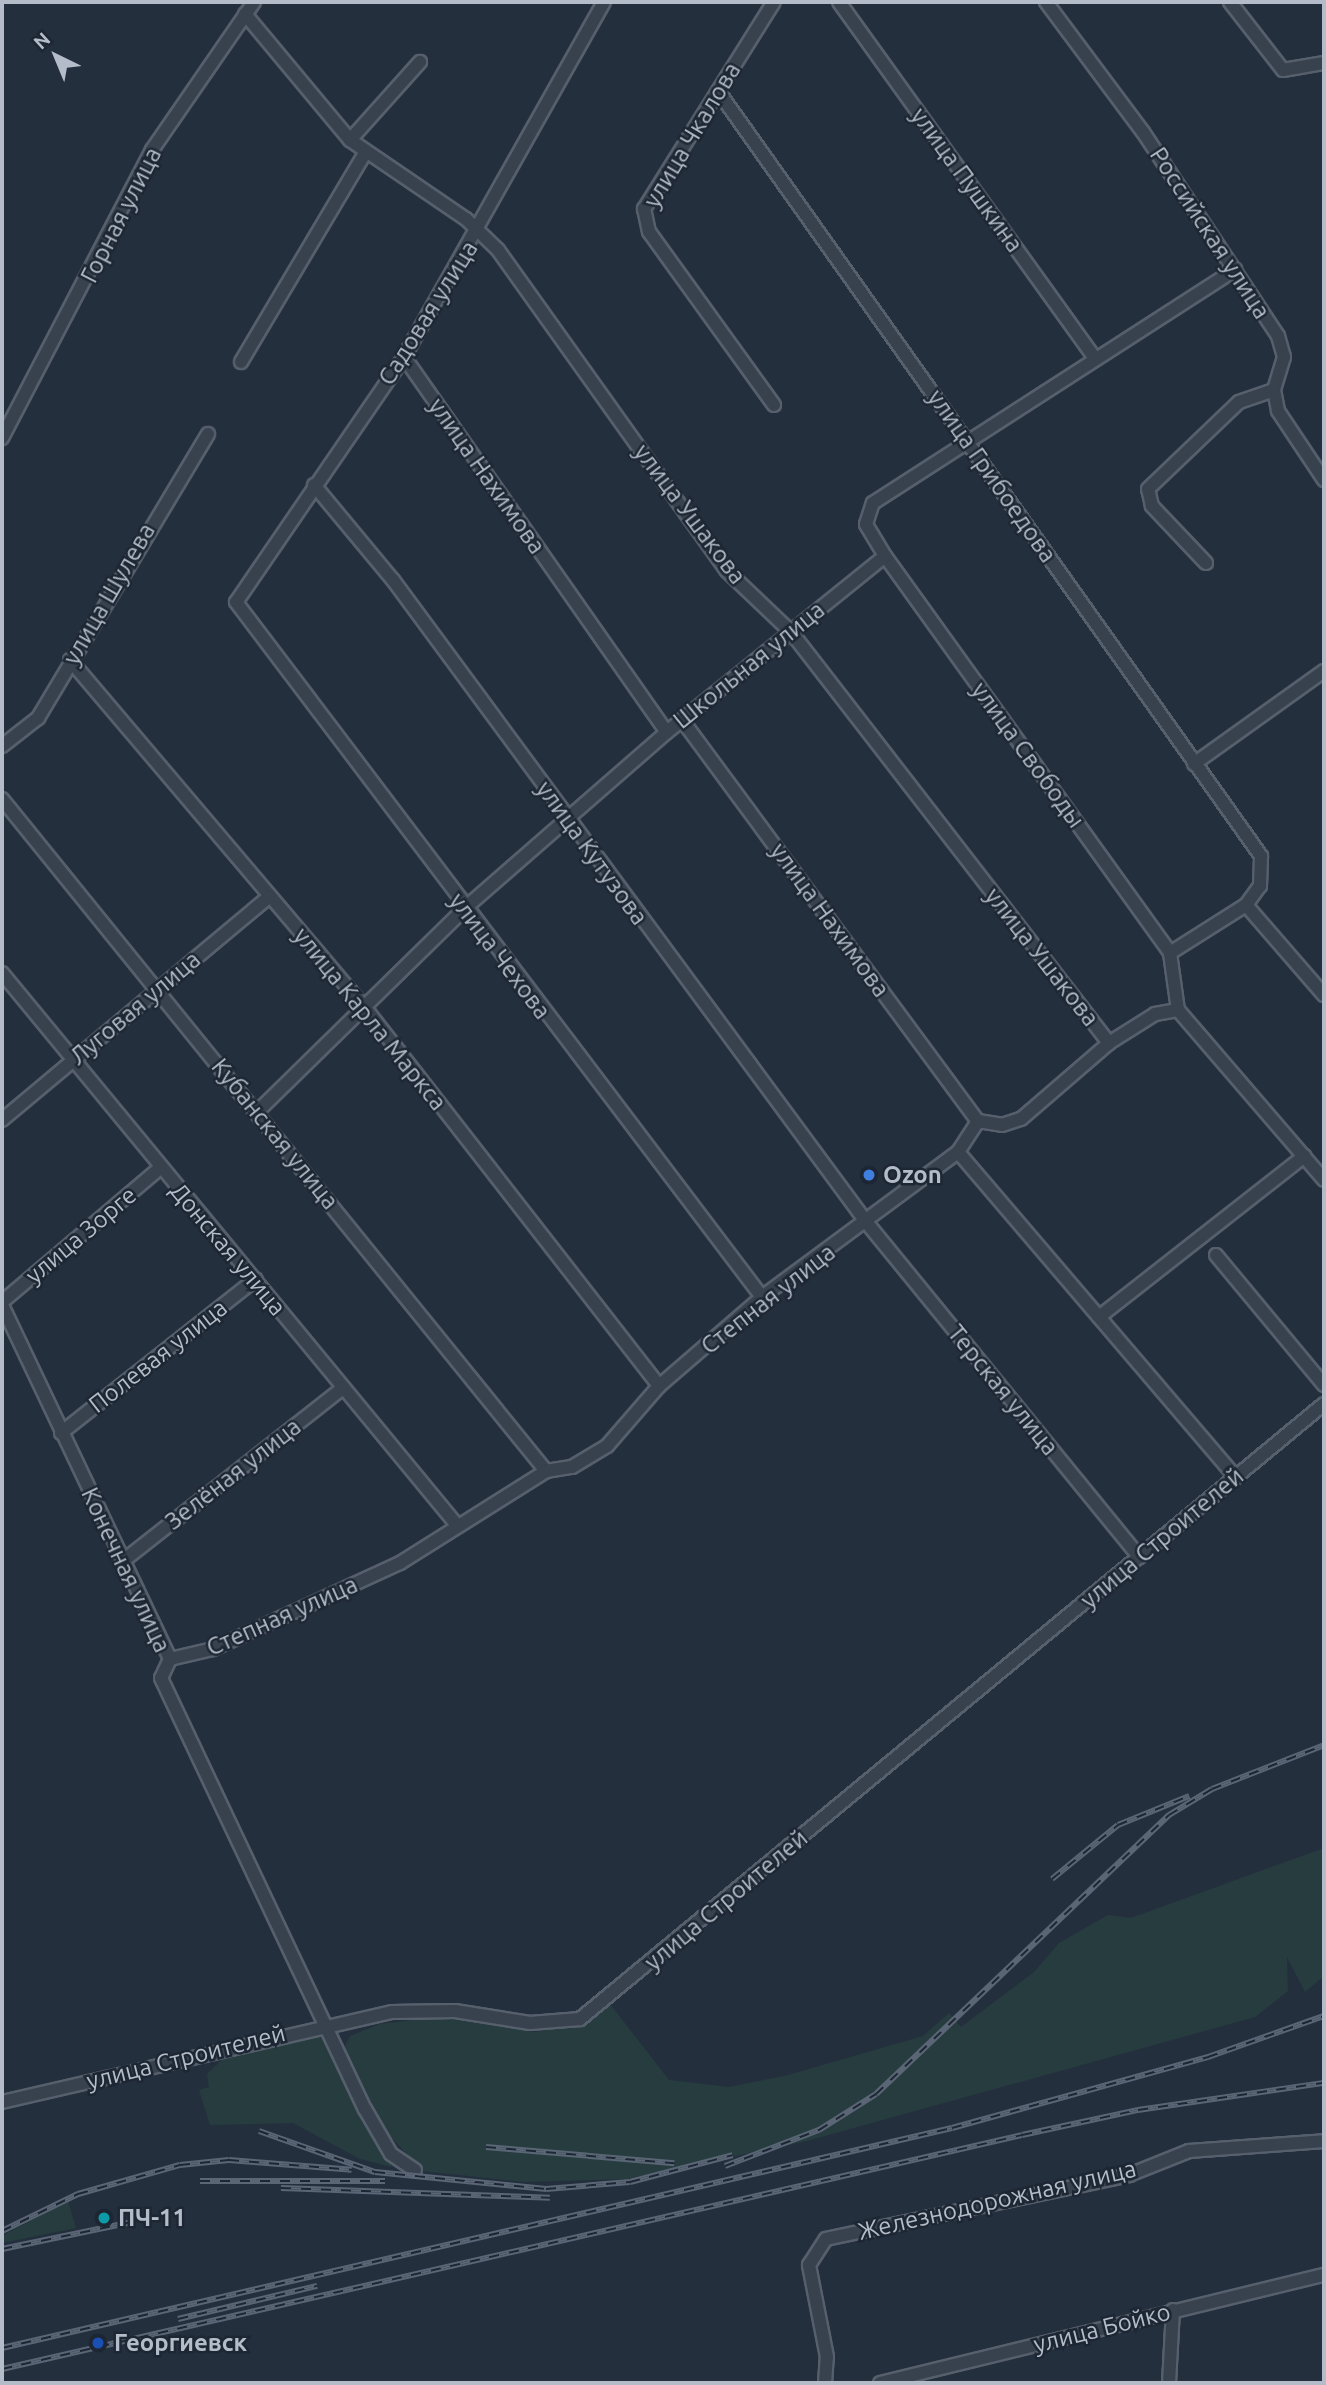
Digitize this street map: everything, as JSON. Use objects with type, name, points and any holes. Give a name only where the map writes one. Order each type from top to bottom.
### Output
[{"type":"street","name":"Горная улица","points":[[2,438],[152,150],[254,2]]},
{"type":"street","name":"Садовая улица","points":[[241,612],[240,592],[404,357],[479,232],[491,198],[604,2]]},
{"type":"street","name":"улица Чкалова","points":[[774,2],[643,209],[644,221],[774,405]]},
{"type":"street","name":"улица Пушкина","points":[[839,2],[1095,358]]},
{"type":"street","name":"Российская улица","points":[[1046,2],[1143,132],[1278,336],[1284,357],[1274,390]]},
{"type":"street","points":[[1230,2],[1283,70],[1324,63]]},
{"type":"street","name":"улица Ушакова","points":[[245,14],[350,140],[479,232],[540,306],[727,571],[791,632],[1109,1044]]},
{"type":"street","points":[[350,140],[420,62]]},
{"type":"street","name":"улица Грибоедова","points":[[718,91],[1263,863],[1260,887],[1246,905]]},
{"type":"street","points":[[241,362],[365,153]]},
{"type":"street","points":[[885,556],[866,524],[873,503],[969,444],[1095,358],[1235,270]]},
{"type":"street","name":"улица Нахимова","points":[[404,357],[667,732]]},
{"type":"street","points":[[1206,563],[1152,506],[1148,489],[1238,402],[1274,390],[1278,411],[1324,480]]},
{"type":"street","name":"улица Шулева","points":[[2,746],[37,718],[69,660],[208,434]]},
{"type":"street","name":"улица Кутузова","points":[[314,485],[393,580],[568,822],[867,1223]]},
{"type":"street","name":"Школьная улица","points":[[257,1112],[464,909],[568,822],[667,732],[885,556]]},
{"type":"street","name":"улица Свободы","points":[[885,556],[1170,953]]},
{"type":"street","name":"улица Чехова","points":[[241,612],[464,909],[762,1297]]},
{"type":"street","name":"улица Карла Маркса","points":[[69,660],[365,1008],[659,1386]]},
{"type":"street","points":[[1195,764],[1324,671]]},
{"type":"street","name":"улица Нахимова","points":[[682,720],[978,1121]]},
{"type":"street","name":"Кубанская улица","points":[[2,799],[546,1471]]},
{"type":"street","name":"Луговая улица","points":[[2,1120],[269,897]]},
{"type":"street","points":[[1324,995],[1246,905],[1170,953],[1178,1010],[1324,1180]]},
{"type":"street","name":"Донская улица","points":[[2,973],[456,1524]]},
{"type":"street","points":[[978,1121],[1002,1125],[1021,1119],[1109,1044],[1155,1014],[1178,1010]]},
{"type":"street","name":"Степная улица","points":[[170,1659],[213,1649],[400,1563],[456,1524],[546,1471],[572,1467],[607,1446],[659,1386],[762,1297],[867,1223],[958,1152],[978,1121]]},
{"type":"street","points":[[958,1152],[1236,1478]]},
{"type":"street","points":[[1098,1317],[1304,1156]]},
{"type":"street","name":"улица Зорге","points":[[2,1303],[160,1168]]},
{"type":"street","name":"Терская улица","points":[[867,1223],[1139,1557]]},
{"type":"street","points":[[1216,1255],[1324,1385]]},
{"type":"street","name":"Полевая улица","points":[[61,1433],[256,1279]]},
{"type":"street","name":"Конечная улица","points":[[2,1303],[61,1433],[170,1659],[161,1678],[326,2023]]},
{"type":"street","name":"Зелёная улица","points":[[123,1561],[343,1388]]},
{"type":"street","name":"улица Строителей","points":[[2,2102],[326,2023],[392,2012],[455,2011],[530,2023],[580,2019],[1324,1404]]},
{"type":"street","points":[[326,2023],[382,2142],[401,2164],[415,2170]]},
{"type":"street","name":"Железнодорожная улица","points":[[825,2383],[827,2357],[809,2265],[826,2239],[1129,2175],[1189,2151],[1324,2141]]},
{"type":"street","name":"улица Бойко","points":[[880,2383],[1173,2310],[1324,2276]]},
{"type":"street","points":[[1169,2383],[1173,2310]]},
{"type":"green space","points":[[1324,1848],[1324,1976],[1305,1992],[1287,1957],[1288,1991],[1255,2017],[807,2141],[627,2179],[524,2182],[422,2171],[381,2126],[343,2050],[350,2036],[380,2024],[438,2017],[536,2032],[598,2015],[610,2004],[669,2080],[729,2087],[788,2075],[923,2036],[949,2013],[961,2027],[1034,1972],[1059,1943],[1108,1915],[1131,1918]]},
{"type":"green space","points":[[323,2033],[392,2167],[360,2159],[293,2123],[210,2125],[199,2090],[209,2087],[207,2074],[225,2057]]},
{"type":"green space","points":[[68,2201],[76,2228],[2,2243],[2,2236]]},
{"type":"railway","points":[[725,2166],[819,2130],[876,2094],[1169,1815],[1212,1789],[1324,1745]]},
{"type":"railway","points":[[1052,1879],[1118,1825],[1189,1796]]},
{"type":"railway","points":[[2,2348],[952,2128],[1208,2057],[1324,2016]]},
{"type":"railway","points":[[2,2369],[1022,2135],[1138,2110],[1324,2083]]},
{"type":"railway","points":[[259,2131],[375,2172],[546,2189],[630,2182],[733,2155]]},
{"type":"railway","points":[[486,2147],[674,2163]]},
{"type":"railway","points":[[2,2231],[78,2194],[180,2165],[229,2160],[352,2170]]},
{"type":"railway","points":[[200,2181],[385,2181]]},
{"type":"railway","points":[[281,2188],[550,2198]]},
{"type":"railway","points":[[2,2249],[132,2222]]},
{"type":"railway","points":[[178,2319],[317,2286]]},
{"type":"place","name":"Ozon","points":[[869,1175]]},
{"type":"place","name":"ПЧ-11","points":[[104,2218]]},
{"type":"place","name":"Георгиевск","points":[[98,2343]]}]
